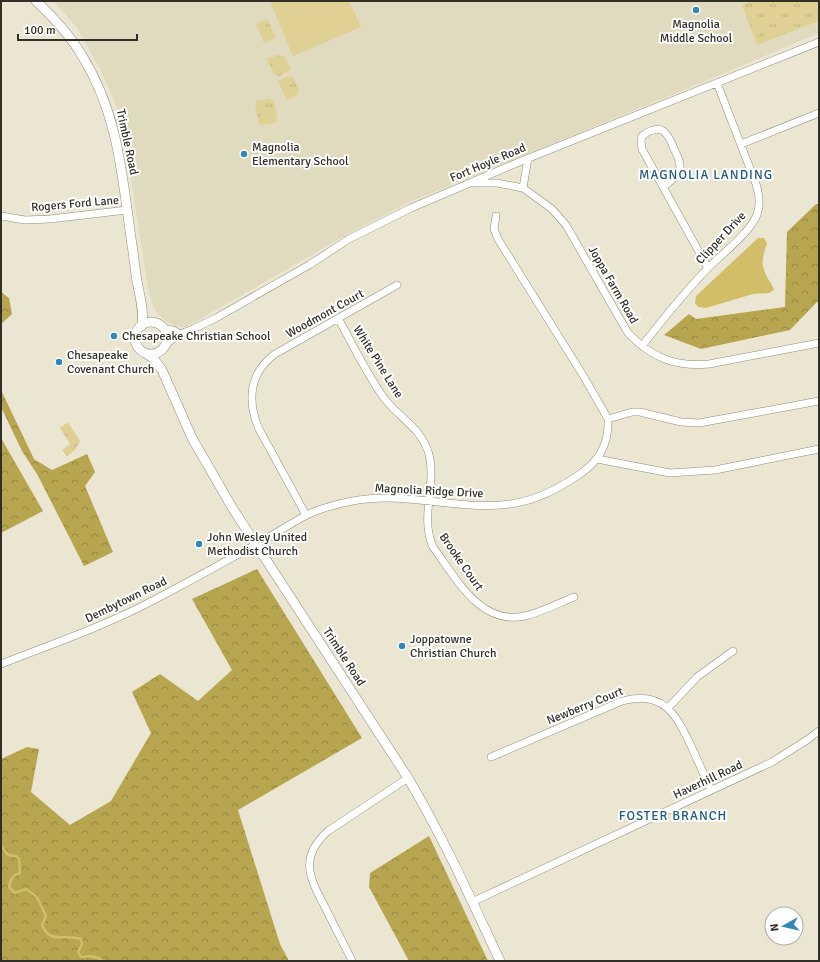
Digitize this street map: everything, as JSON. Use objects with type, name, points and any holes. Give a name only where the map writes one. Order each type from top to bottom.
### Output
[{"type":"street","name":"Trimble Road","points":[[36,1],[59,24],[81,53],[107,106],[114,132],[143,310],[142,326]]},
{"type":"street","name":"Fort Hoyle Road","points":[[165,346],[180,334],[193,330],[216,318],[309,265],[349,239],[410,208],[528,158],[819,42]]},
{"type":"street","name":"Clipper Drive","points":[[642,346],[679,299],[749,228],[757,215],[759,207],[758,191],[717,83]]},
{"type":"street","points":[[741,144],[819,113]]},
{"type":"street","points":[[663,187],[679,172],[680,166],[669,135],[664,130],[659,129],[647,132],[642,136],[640,141],[642,149],[663,187],[708,268]]},
{"type":"street","points":[[523,188],[528,158]]},
{"type":"street","name":"Joppa Farm Road","points":[[468,184],[497,182],[523,188],[552,209],[566,225],[628,333],[642,346],[668,361],[682,364],[709,364],[819,343]]},
{"type":"street","name":"Rogers Ford Lane","points":[[1,216],[25,220],[50,219],[127,210]]},
{"type":"street","points":[[496,216],[494,229],[498,239],[584,376],[608,419],[632,412],[640,412],[681,422],[699,423],[819,401]]},
{"type":"street","name":"Woodmont Court","points":[[306,515],[257,423],[252,404],[252,389],[256,376],[268,359],[397,285]]},
{"type":"street","points":[[143,310],[164,329],[173,330],[180,334]]},
{"type":"street","name":"White Pine Lane","points":[[338,318],[384,397],[394,410],[412,425],[424,441],[430,458],[431,467],[428,500]]},
{"type":"street","points":[[156,323],[142,326],[136,335],[137,345],[145,353],[155,354],[165,346],[166,334],[164,329]]},
{"type":"street","name":"Trimble Road","points":[[162,370],[165,346]]},
{"type":"street","name":"Trimble Road","points":[[145,353],[153,358],[162,370],[192,438],[233,509],[408,778],[443,840],[500,961]]},
{"type":"street","name":"Magnolia Ridge Drive","points":[[256,544],[306,515],[339,504],[369,499],[393,498],[481,506],[512,504],[548,493],[586,470],[597,459],[607,440],[608,419]]},
{"type":"street","points":[[597,459],[670,473],[715,470],[819,450]]},
{"type":"street","name":"Brooke Court","points":[[428,500],[427,523],[430,540],[433,547],[468,595],[476,603],[492,613],[506,617],[514,617],[527,615],[574,597]]},
{"type":"street","name":"Dembytown Road","points":[[1,664],[109,621],[153,600],[256,544]]},
{"type":"street","points":[[668,708],[697,677],[733,651]]},
{"type":"street","name":"Newberry Court","points":[[491,757],[630,698],[645,698],[659,703],[673,713],[683,729],[711,790]]},
{"type":"street","name":"Haverhill Road","points":[[472,902],[772,762],[807,740],[819,730]]},
{"type":"street","points":[[352,961],[313,885],[309,870],[311,855],[318,840],[328,831],[408,778]]},
{"type":"shaded area","points":[[54,1],[819,1],[819,33],[407,203],[355,230],[186,327],[176,327],[164,320],[157,313],[152,303],[148,288],[126,147],[118,110],[100,69],[77,28]]},
{"type":"shaded area","points":[[758,238],[764,238],[767,243],[763,258],[763,265],[774,290],[769,293],[753,294],[706,308],[698,307],[695,303],[696,296]]},
{"type":"green space","points":[[270,1],[349,1],[361,27],[293,56]]},
{"type":"green space","points":[[752,1],[819,1],[819,21],[757,45],[742,5]]},
{"type":"green space","points":[[267,19],[276,38],[264,43],[256,24]]},
{"type":"green space","points":[[276,55],[285,57],[291,70],[279,76],[274,74],[267,59]]},
{"type":"green space","points":[[288,76],[293,77],[299,90],[297,95],[287,100],[278,81]]},
{"type":"green space","points":[[270,99],[274,101],[277,119],[275,123],[260,125],[255,105],[256,101]]},
{"type":"green space","points":[[816,204],[819,204],[819,300],[790,330],[701,349],[664,335],[689,314],[696,319],[785,307],[787,232]]},
{"type":"green space","points":[[1,292],[9,298],[12,314],[1,324]]},
{"type":"green space","points":[[1,390],[34,459],[52,470],[87,454],[95,472],[85,486],[113,552],[84,566],[37,474],[22,451],[1,407]]},
{"type":"green space","points":[[68,422],[80,441],[75,450],[67,456],[62,450],[70,444],[60,428]]},
{"type":"green space","points":[[1,438],[43,511],[1,533]]},
{"type":"green space","points":[[257,569],[362,738],[238,810],[280,944],[289,961],[1,961],[1,759],[27,747],[39,749],[31,792],[70,825],[111,801],[151,733],[132,692],[160,674],[198,701],[232,670],[192,599]]},
{"type":"green space","points":[[429,836],[488,961],[409,961],[369,887],[370,873]]},
{"type":"waterway","points":[[1,846],[8,855],[16,856],[19,859],[20,873],[12,878],[9,887],[15,893],[26,889],[37,897],[46,916],[42,925],[45,931],[53,937],[75,937],[81,939],[82,944],[78,952],[81,957],[90,956],[103,961]]},
{"type":"place","name":"Magnolia Middle School","points":[[696,10]]},
{"type":"place","name":"Magnolia Elementary School","points":[[244,154]]},
{"type":"place","name":"Chesapeake Christian School","points":[[114,336]]},
{"type":"place","name":"Chesapeake Covenant Church","points":[[59,362]]},
{"type":"place","name":"John Wesley United Methodist Church","points":[[199,544]]},
{"type":"place","name":"Joppatowne Christian Church","points":[[402,646]]},
{"type":"district","name":"MAGNOLIA LANDING","points":[[706,175]]},
{"type":"district","name":"FOSTER BRANCH","points":[[673,816]]}]
